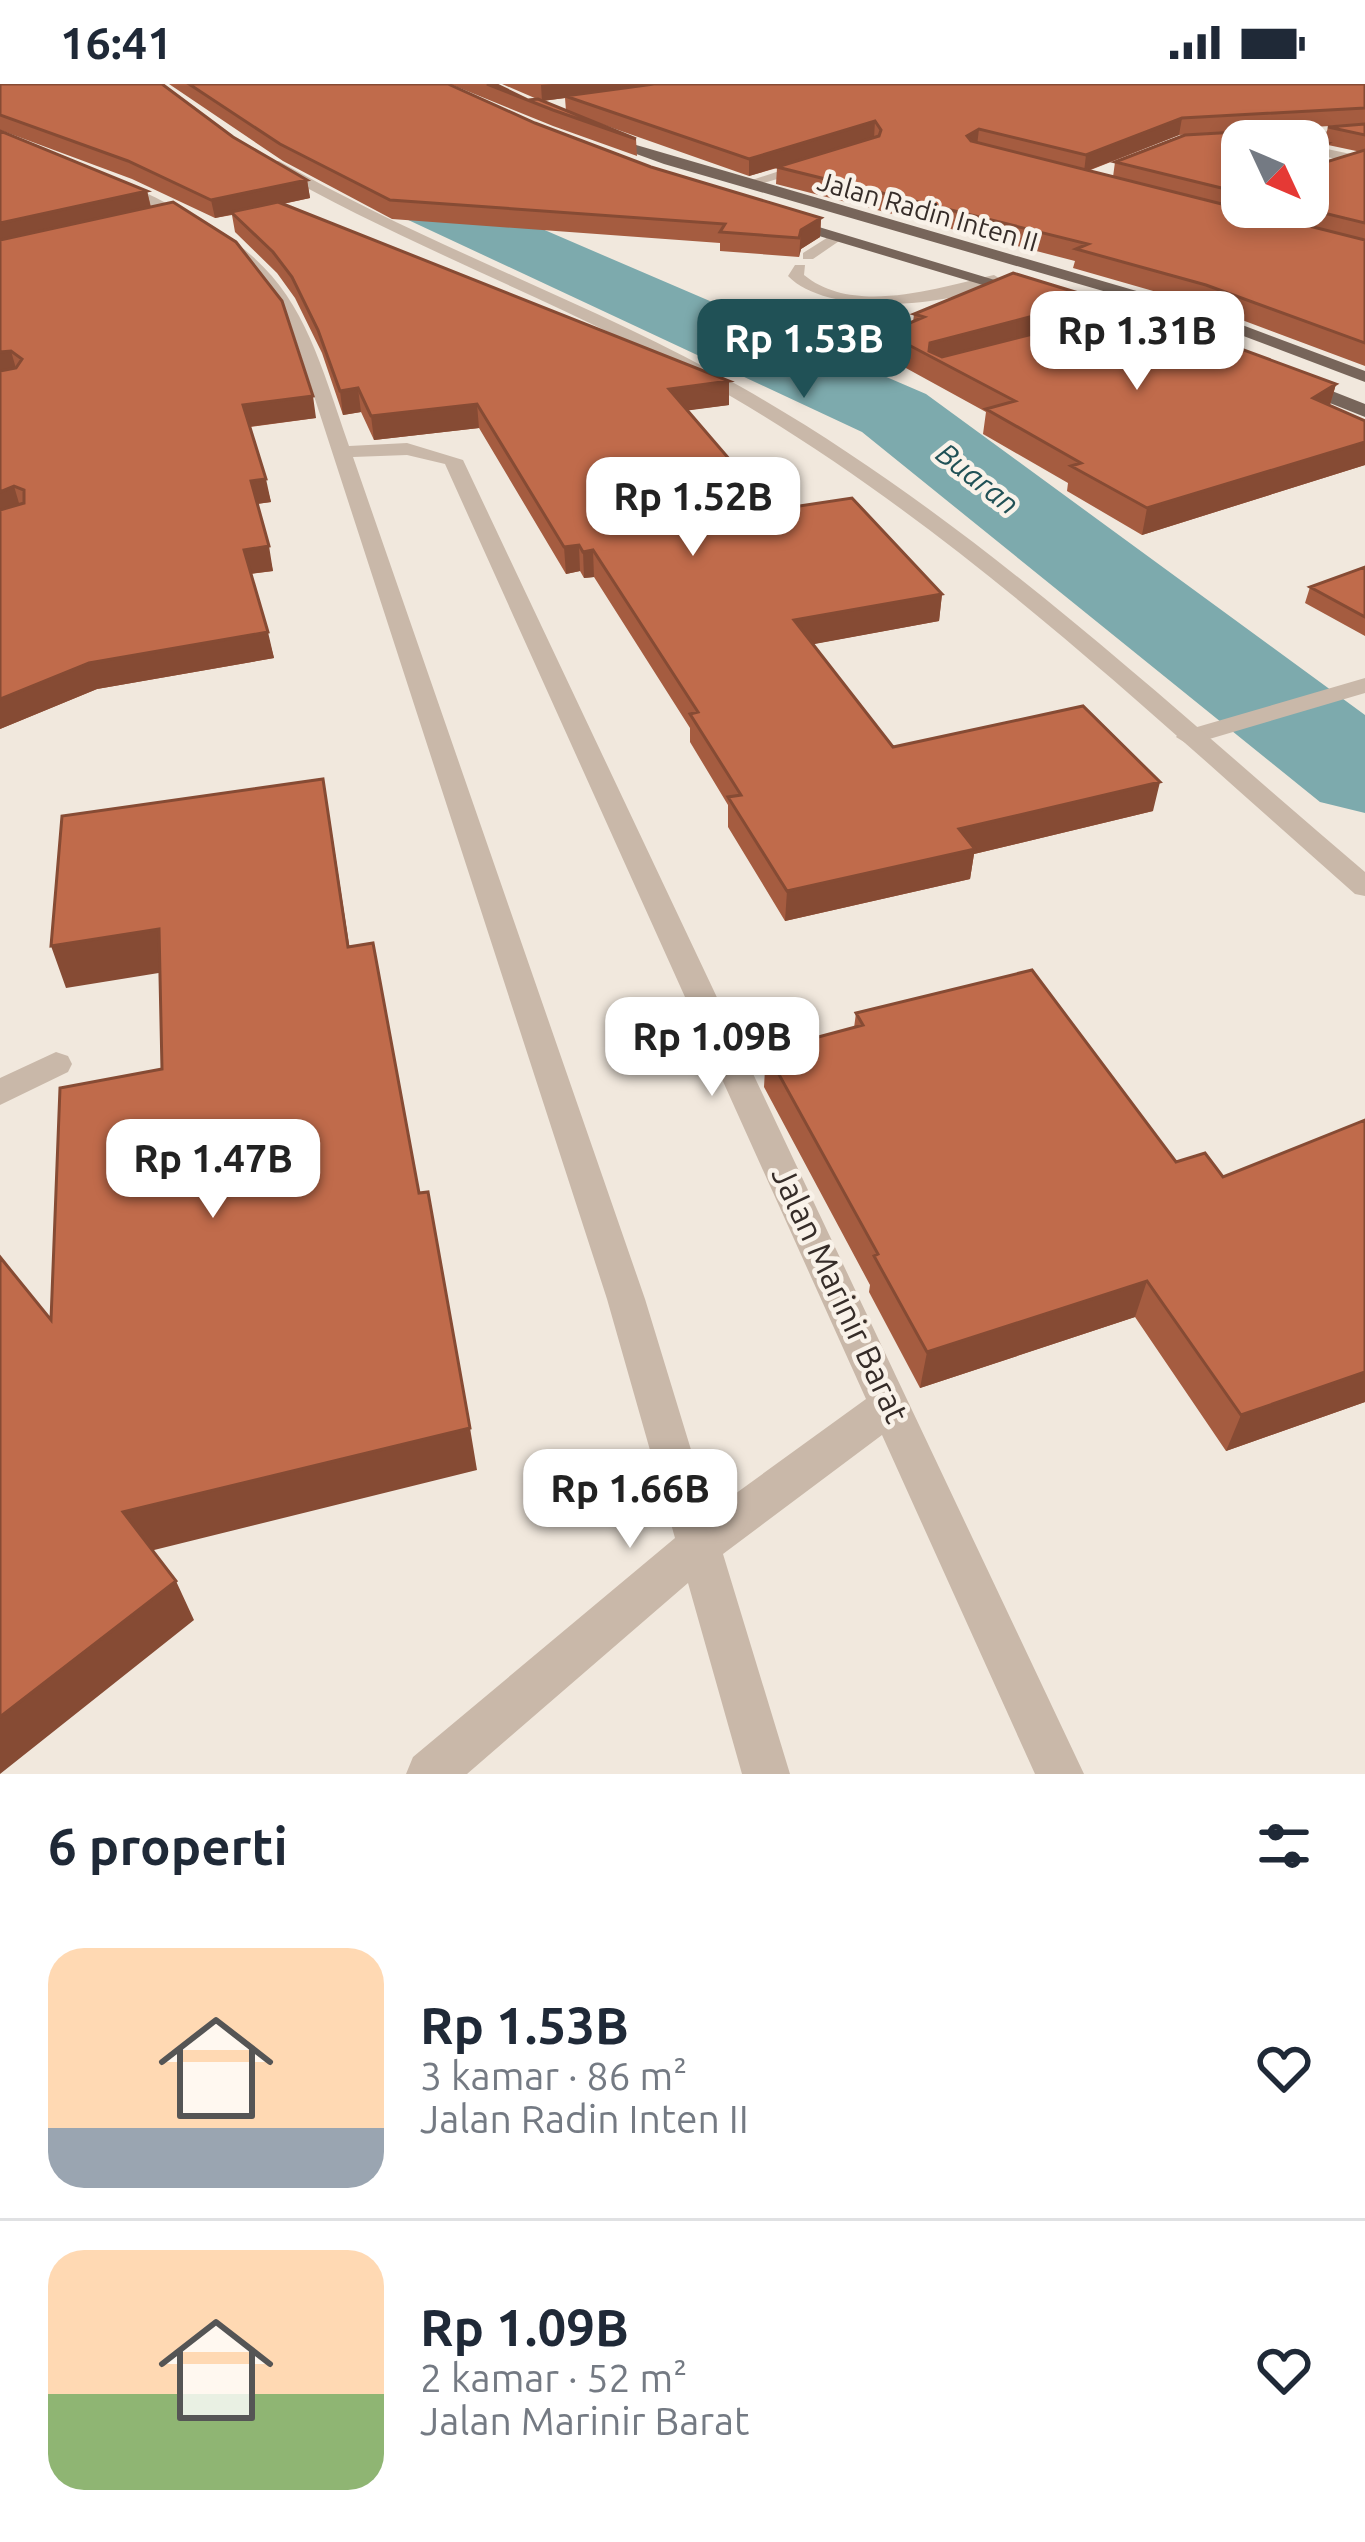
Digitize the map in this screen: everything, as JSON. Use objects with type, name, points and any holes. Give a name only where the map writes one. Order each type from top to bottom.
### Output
[{"type":"main road","name":"Jalan Radin Inten II","points":[[582,130],[747,184],[1185,309],[1365,377]]},
{"type":"main road","name":"Jalan Radin Inten II","points":[[758,213],[994,280],[1168,336]]},
{"type":"main road","points":[[1287,380],[1365,411]]},
{"type":"street","points":[[1329,134],[1365,133]]},
{"type":"street","points":[[1329,154],[1359,160]]},
{"type":"street","points":[[262,157],[325,203],[676,360],[811,437],[907,504],[1365,887]]},
{"type":"street","points":[[747,184],[829,160]]},
{"type":"street","points":[[1329,169],[1359,160]]},
{"type":"street","points":[[88,175],[165,215],[218,226],[276,282],[297,319],[626,1299],[766,1774]]},
{"type":"street","points":[[838,237],[804,262],[796,276],[805,286],[860,299],[902,298],[994,280]]},
{"type":"street","points":[[1090,334],[1128,322]]},
{"type":"street","name":"Jalan Marinir Barat","points":[[342,452],[407,449],[453,460],[1060,1774]]},
{"type":"street","points":[[1189,737],[1365,686]]},
{"type":"street","points":[[0,1093],[56,1064]]},
{"type":"street","points":[[430,1774],[697,1547],[892,1404]]},
{"type":"building","points":[[0,84],[162,84],[233,137],[307,180],[211,200],[128,161],[0,115]]},
{"type":"building","points":[[189,84],[448,84],[651,167],[821,218],[801,230],[799,238],[720,232],[725,224],[390,200],[280,144]]},
{"type":"building","points":[[487,84],[528,100],[538,99],[636,139],[553,110]]},
{"type":"building","points":[[654,84],[1365,84],[1365,108],[1182,118],[1086,155],[979,129],[967,136],[971,141],[1221,204],[1221,228],[1317,228],[1365,240],[1365,343],[1206,285],[1076,249],[1088,244],[777,167],[879,136],[875,121],[749,159],[565,96]]},
{"type":"building","points":[[1365,124],[1365,135],[1329,127]]},
{"type":"building","points":[[0,131],[147,191],[0,223]]},
{"type":"building","points":[[1221,133],[1221,188],[1115,162],[1185,135]]},
{"type":"building","points":[[1365,150],[1365,223],[1329,214],[1329,161]]},
{"type":"building","points":[[173,202],[236,242],[282,301],[313,396],[243,405],[266,479],[251,481],[269,546],[244,550],[268,632],[89,663],[0,699],[0,510],[24,503],[24,490],[14,486],[0,492],[0,371],[16,368],[22,359],[11,351],[0,352],[0,240]]},
{"type":"building","points":[[278,202],[729,381],[669,389],[773,510],[852,498],[942,594],[794,620],[893,747],[1083,706],[1160,782],[959,829],[975,849],[787,891],[728,797],[741,795],[690,714],[698,712],[593,550],[564,547],[477,404],[371,416],[358,388],[340,391],[292,277],[231,212]]},
{"type":"building","points":[[1013,273],[1098,299],[930,343],[929,351],[942,357],[1132,309],[1336,384],[1313,398],[1365,421],[1365,442],[1147,508],[1071,466],[1081,463],[986,409],[1015,401],[886,333],[924,317],[914,314]]},
{"type":"building","points":[[1365,567],[1365,617],[1310,587]]},
{"type":"building","points":[[323,779],[348,947],[373,943],[419,1193],[428,1192],[470,1428],[123,1512],[176,1581],[0,1717],[0,1257],[51,1320],[60,1088],[162,1069],[159,929],[51,946],[62,816]]},
{"type":"building","points":[[1032,970],[1176,1162],[1205,1153],[1223,1177],[1365,1120],[1365,1372],[1241,1415],[1147,1281],[927,1352],[766,1051],[863,1025],[856,1013]]},
{"type":"waterway","name":"Buaran","points":[[233,84],[334,162],[894,413],[1365,775]]}]
